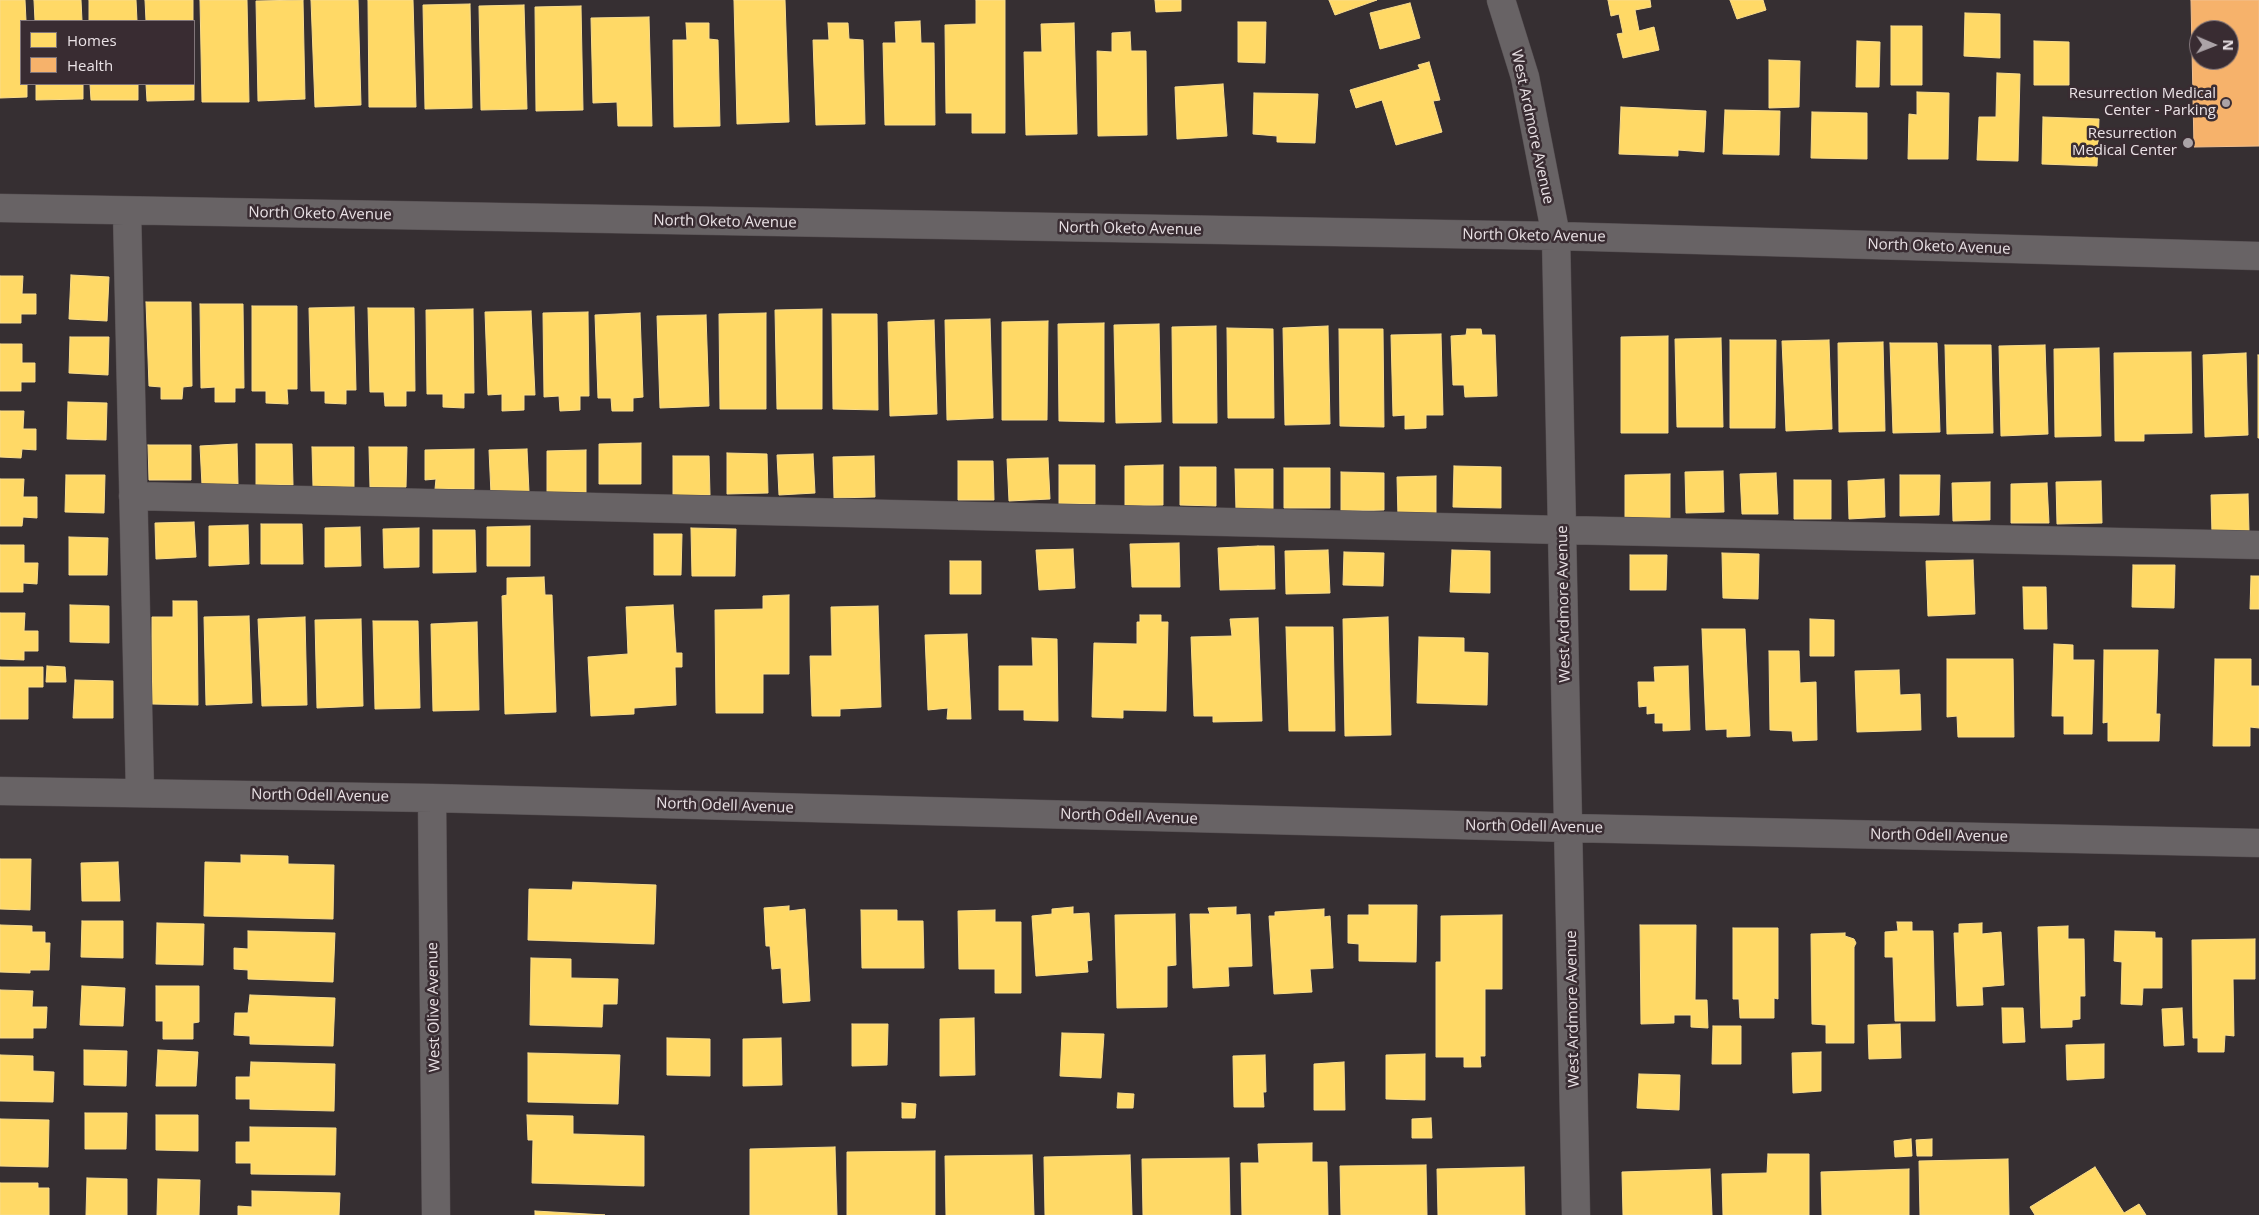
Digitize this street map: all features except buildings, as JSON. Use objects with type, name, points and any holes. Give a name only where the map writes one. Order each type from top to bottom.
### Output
[{"type":"street","name":"West Ardmore Avenue","points":[[1501,0],[1525,77],[1556,236],[1570,828],[1576,1215]]},
{"type":"street","name":"North Oketo Avenue","points":[[0,208],[1556,236],[2259,256]]},
{"type":"street","points":[[127,211],[140,793]]},
{"type":"street","points":[[133,496],[2259,545]]},
{"type":"street","name":"North Odell Avenue","points":[[0,791],[432,798],[1570,828],[2259,842]]},
{"type":"street","name":"West Olive Avenue","points":[[432,798],[436,1215]]},
{"type":"place","name":"Resurrection Medical Center - Parking","points":[[2226,103]]},
{"type":"place","name":"Resurrection Medical Center","points":[[2188,143]]}]
